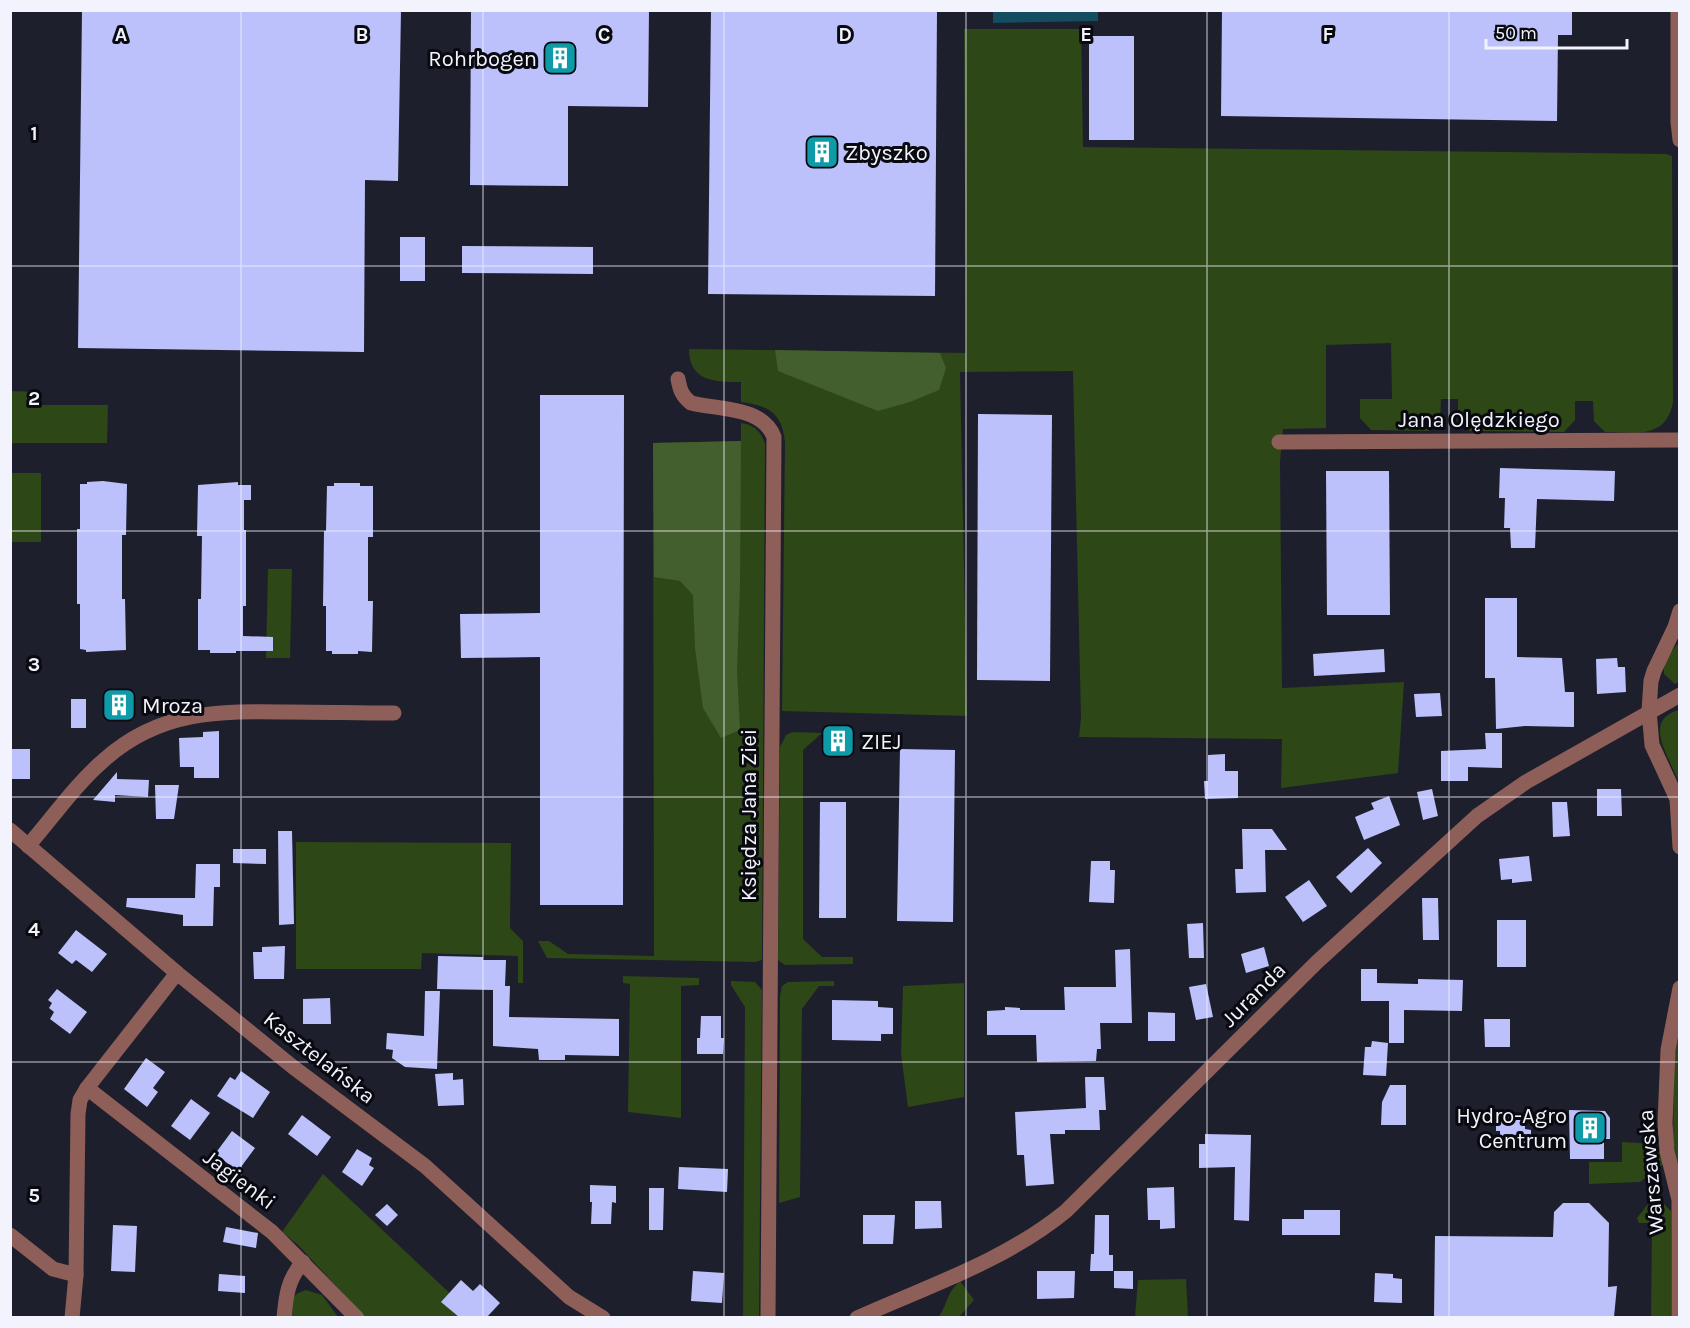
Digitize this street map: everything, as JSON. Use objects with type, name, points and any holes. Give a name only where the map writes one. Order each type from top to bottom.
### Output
[{"type":"street","points":[[1678,10],[1680,140]]},
{"type":"street","name":"Księdza Jana Ziei","points":[[678,379],[684,398],[691,403],[753,416],[770,428],[774,438],[768,1317]]},
{"type":"street","name":"Jana Olędzkiego","points":[[1279,442],[1680,440]]},
{"type":"street","points":[[1680,611],[1654,671],[1649,711],[1652,745],[1677,799],[1680,848]]},
{"type":"street","name":"Juranda","points":[[857,1317],[980,1264],[1041,1232],[1066,1211],[1317,962],[1477,816],[1526,782],[1680,695]]},
{"type":"street","points":[[28,846],[104,759],[129,741],[169,722],[198,714],[226,711],[394,713]]},
{"type":"street","name":"Kasztelańska","points":[[10,830],[177,973],[293,1066],[425,1166],[569,1297],[603,1317]]},
{"type":"street","points":[[72,1317],[76,1275],[77,1129],[80,1100],[177,973]]},
{"type":"street","name":"Warszawska","points":[[1679,1317],[1679,1200],[1667,1151],[1665,1123],[1668,1050],[1680,988]]},
{"type":"street","name":"Jagienki","points":[[87,1088],[272,1232],[357,1317]]},
{"type":"street","points":[[10,1235],[53,1269],[76,1275]]},
{"type":"street","points":[[284,1317],[288,1284],[303,1262]]},
{"type":"green space","points":[[964,29],[1081,29],[1083,147],[1666,154],[1672,156],[1673,402],[1664,423],[1638,433],[1605,432],[1594,421],[1593,401],[1575,401],[1575,420],[1564,432],[1469,431],[1458,419],[1458,399],[1441,399],[1440,420],[1428,431],[1371,430],[1360,418],[1360,399],[1392,399],[1391,343],[1326,345],[1326,428],[1283,429],[1280,462],[1282,688],[1404,682],[1398,773],[1281,788],[1282,739],[1079,737],[1081,718],[1073,371],[960,372],[967,716],[782,711],[785,442],[781,424],[772,412],[741,402],[741,382],[714,380],[699,374],[690,360],[689,349],[966,353]]},
{"type":"green space","points":[[775,350],[940,353],[946,368],[939,390],[910,402],[878,411],[778,371]]},
{"type":"green space","points":[[11,391],[40,392],[41,405],[108,405],[107,443],[11,443]]},
{"type":"green space","points":[[741,423],[756,429],[765,444],[762,960],[756,962],[547,958],[538,941],[549,941],[568,954],[654,956],[653,443],[741,441]]},
{"type":"green space","points":[[741,441],[737,671],[740,730],[721,738],[703,708],[695,648],[693,595],[680,581],[654,577],[653,443]]},
{"type":"green space","points":[[11,473],[41,473],[41,542],[11,542]]},
{"type":"green space","points":[[268,569],[292,569],[290,658],[266,658]]},
{"type":"green space","points":[[1679,642],[1679,682],[1675,684],[1664,674],[1664,669],[1668,656]]},
{"type":"green space","points":[[1680,710],[1679,783],[1660,732],[1662,723],[1668,715]]},
{"type":"green space","points":[[793,732],[822,733],[803,750],[803,939],[822,957],[853,957],[853,964],[785,965],[778,960],[780,747],[786,735]]},
{"type":"green space","points":[[296,842],[511,843],[510,928],[523,941],[523,983],[518,983],[518,956],[422,953],[421,969],[296,969]]},
{"type":"green space","points":[[623,976],[699,978],[699,985],[681,986],[681,1118],[628,1112],[630,984],[623,983]]},
{"type":"green space","points":[[731,981],[755,982],[762,990],[759,1317],[743,1317],[745,1007],[731,985]]},
{"type":"green space","points":[[834,981],[834,986],[819,986],[802,1009],[800,1197],[779,1203],[780,996],[782,986],[788,982]]},
{"type":"green space","points":[[964,983],[964,1097],[908,1107],[901,1054],[903,986]]},
{"type":"green space","points":[[1679,1033],[1679,1172],[1673,1140],[1674,1060]]},
{"type":"green space","points":[[1622,1142],[1655,1144],[1664,1164],[1640,1182],[1589,1184],[1589,1162],[1622,1162]]},
{"type":"green space","points":[[323,1174],[475,1317],[365,1317],[298,1245],[282,1232]]},
{"type":"green space","points":[[1652,1202],[1664,1204],[1671,1211],[1671,1317],[1651,1317],[1652,1223],[1639,1223],[1637,1218]]},
{"type":"green space","points":[[1186,1279],[1188,1317],[1135,1317],[1138,1280]]},
{"type":"green space","points":[[960,1281],[974,1300],[959,1317],[938,1318],[949,1295]]},
{"type":"green space","points":[[306,1290],[322,1295],[338,1317],[288,1318],[289,1300]]},
{"type":"water","points":[[993,11],[1098,11],[1098,21],[993,23]]},
{"type":"building","points":[[82,10],[401,10],[398,181],[365,180],[364,352],[78,348]]},
{"type":"building","name":"Rohrbogen","points":[[471,10],[649,10],[648,107],[568,106],[568,186],[470,185]]},
{"type":"building","name":"Zbyszko","points":[[711,10],[937,10],[935,296],[708,294]]},
{"type":"building","points":[[1222,10],[1572,10],[1572,35],[1558,35],[1557,121],[1221,116]]},
{"type":"building","points":[[1089,36],[1134,36],[1134,140],[1089,140]]},
{"type":"building","points":[[400,237],[425,237],[425,281],[400,281]]},
{"type":"building","points":[[462,246],[593,247],[593,274],[462,273]]},
{"type":"building","points":[[540,395],[624,395],[623,905],[540,905],[540,657],[461,658],[460,614],[540,613]]},
{"type":"building","points":[[978,414],[1052,415],[1050,681],[977,680]]},
{"type":"building","points":[[1500,468],[1615,471],[1614,501],[1537,499],[1535,548],[1511,548],[1510,528],[1504,528],[1505,498],[1499,498]]},
{"type":"building","points":[[1326,471],[1389,471],[1390,615],[1327,615]]},
{"type":"building","points":[[103,481],[127,484],[126,535],[122,535],[122,599],[125,599],[126,650],[86,652],[80,649],[80,604],[77,604],[77,529],[80,529],[80,484]]},
{"type":"building","points":[[238,482],[238,485],[251,485],[251,500],[244,500],[246,606],[243,606],[243,636],[273,637],[273,651],[210,653],[210,650],[198,650],[202,536],[197,536],[198,485]]},
{"type":"building","points":[[334,483],[360,483],[360,486],[373,486],[373,537],[368,537],[368,601],[373,601],[372,652],[332,654],[332,651],[326,651],[326,606],[323,606],[324,531],[326,531],[327,486],[334,486]]},
{"type":"building","points":[[1485,598],[1517,598],[1517,657],[1562,658],[1565,692],[1574,692],[1574,727],[1525,726],[1496,729],[1495,678],[1485,678]]},
{"type":"building","points":[[1384,649],[1385,672],[1314,676],[1313,654]]},
{"type":"building","points":[[1617,658],[1618,667],[1625,667],[1626,692],[1597,694],[1596,659]]},
{"type":"building","points":[[1440,693],[1442,716],[1416,717],[1414,694]]},
{"type":"building","points":[[71,699],[86,699],[86,728],[71,728]]},
{"type":"building","points":[[219,731],[219,778],[194,778],[194,767],[180,767],[179,738],[203,737],[203,732]]},
{"type":"building","points":[[1485,733],[1502,733],[1502,768],[1468,767],[1468,781],[1441,781],[1441,751],[1486,749]]},
{"type":"building","points":[[10,749],[30,749],[30,779],[10,779]]},
{"type":"building","points":[[900,749],[955,750],[953,922],[897,921]]},
{"type":"building","points":[[1225,754],[1225,771],[1238,771],[1238,798],[1205,799],[1204,781],[1208,781],[1208,755]]},
{"type":"building","points":[[117,772],[117,779],[149,780],[148,797],[115,795],[115,802],[93,800]]},
{"type":"building","points":[[155,785],[179,785],[174,819],[156,819]]},
{"type":"building","points":[[1432,789],[1438,816],[1423,820],[1417,792]]},
{"type":"building","points":[[1597,789],[1621,789],[1622,816],[1597,816]]},
{"type":"building","points":[[1389,796],[1400,825],[1364,840],[1355,817],[1374,809],[1371,803]]},
{"type":"building","points":[[820,802],[846,802],[846,918],[819,918]]},
{"type":"building","points":[[1552,802],[1567,802],[1570,836],[1553,837]]},
{"type":"building","points":[[1242,829],[1272,829],[1287,850],[1265,850],[1266,892],[1236,893],[1235,869],[1243,869]]},
{"type":"building","points":[[278,831],[292,831],[294,924],[279,925]]},
{"type":"building","points":[[1368,848],[1382,863],[1351,893],[1336,877]]},
{"type":"building","points":[[233,849],[266,849],[266,864],[233,863]]},
{"type":"building","points":[[1529,856],[1532,881],[1512,883],[1512,879],[1501,880],[1499,859]]},
{"type":"building","points":[[1091,861],[1110,861],[1110,870],[1115,870],[1114,903],[1089,902]]},
{"type":"building","points":[[196,864],[220,864],[220,887],[214,887],[213,926],[183,926],[183,915],[126,907],[127,898],[195,898]]},
{"type":"building","points":[[1309,880],[1327,906],[1303,922],[1285,897]]},
{"type":"building","points":[[1422,898],[1438,898],[1439,940],[1423,940]]},
{"type":"building","points":[[1497,920],[1526,920],[1526,967],[1497,967]]},
{"type":"building","points":[[1203,923],[1204,958],[1189,958],[1187,924]]},
{"type":"building","points":[[76,930],[107,954],[92,972],[76,960],[72,964],[58,953]]},
{"type":"building","points":[[285,946],[284,979],[254,979],[253,952],[262,952],[262,947]]},
{"type":"building","points":[[1264,947],[1269,966],[1246,973],[1241,954]]},
{"type":"building","points":[[1130,949],[1132,1023],[1100,1023],[1101,1049],[1097,1049],[1096,1061],[1037,1062],[1036,1035],[987,1035],[987,1011],[1005,1010],[1005,1007],[1020,1008],[1020,1010],[1065,1010],[1064,987],[1116,987],[1115,950]]},
{"type":"building","points":[[438,956],[506,960],[505,986],[510,986],[509,1017],[619,1019],[619,1056],[565,1055],[565,1060],[539,1060],[538,1049],[493,1046],[493,990],[437,989]]},
{"type":"building","points":[[1361,969],[1377,969],[1377,983],[1418,984],[1418,979],[1463,980],[1462,1011],[1404,1010],[1404,1043],[1389,1043],[1389,1001],[1361,1001]]},
{"type":"building","points":[[1206,984],[1213,1017],[1196,1020],[1189,987]]},
{"type":"building","points":[[57,989],[87,1012],[70,1034],[50,1019],[54,1012],[49,1008],[52,1003],[48,1000]]},
{"type":"building","points":[[425,991],[440,991],[437,1069],[405,1067],[392,1058],[393,1050],[386,1049],[387,1033],[424,1036]]},
{"type":"building","points":[[330,998],[331,1024],[303,1024],[303,999]]},
{"type":"building","points":[[832,1000],[878,1001],[878,1007],[893,1008],[893,1034],[881,1034],[881,1041],[832,1040]]},
{"type":"building","points":[[1148,1012],[1175,1013],[1175,1041],[1148,1041]]},
{"type":"building","points":[[701,1016],[721,1016],[721,1038],[724,1038],[723,1054],[697,1054]]},
{"type":"building","points":[[1484,1019],[1510,1019],[1510,1047],[1485,1047]]},
{"type":"building","points":[[1372,1041],[1388,1043],[1386,1076],[1363,1075],[1365,1047],[1371,1047]]},
{"type":"building","points":[[146,1058],[165,1072],[153,1088],[158,1092],[147,1107],[124,1089]]},
{"type":"building","points":[[241,1071],[270,1092],[253,1118],[217,1096],[230,1077],[235,1080]]},
{"type":"building","points":[[453,1073],[453,1080],[463,1079],[464,1105],[438,1106],[435,1074]]},
{"type":"building","points":[[1085,1077],[1104,1077],[1106,1110],[1099,1110],[1100,1130],[1065,1130],[1065,1134],[1050,1134],[1054,1184],[1026,1186],[1024,1155],[1017,1155],[1015,1112],[1086,1108]]},
{"type":"building","points":[[1390,1085],[1406,1085],[1406,1125],[1381,1125],[1382,1102]]},
{"type":"building","points":[[191,1099],[210,1113],[190,1140],[171,1126]]},
{"type":"building","name":"Hydro-Agro Centrum","points":[[1569,1110],[1605,1111],[1610,1118],[1610,1139],[1604,1139],[1604,1159],[1570,1159]]},
{"type":"building","points":[[302,1115],[331,1137],[317,1156],[288,1134]]},
{"type":"building","points":[[1496,1115],[1525,1115],[1525,1129],[1531,1130],[1531,1146],[1500,1145],[1500,1131],[1496,1131]]},
{"type":"building","points":[[232,1131],[255,1148],[238,1171],[215,1154]]},
{"type":"building","points":[[1205,1134],[1251,1135],[1249,1221],[1234,1220],[1235,1167],[1199,1168],[1199,1144],[1205,1144]]},
{"type":"building","points":[[357,1149],[372,1158],[369,1165],[374,1168],[362,1186],[342,1172]]},
{"type":"building","points":[[679,1167],[728,1169],[727,1192],[678,1189]]},
{"type":"building","points":[[590,1185],[616,1186],[616,1203],[612,1202],[611,1224],[591,1224]]},
{"type":"building","points":[[1174,1187],[1175,1228],[1160,1229],[1160,1220],[1148,1220],[1147,1188]]},
{"type":"building","points":[[649,1188],[664,1188],[663,1230],[649,1230]]},
{"type":"building","points":[[915,1201],[941,1201],[942,1228],[915,1229]]},
{"type":"building","points":[[1563,1203],[1589,1203],[1609,1223],[1608,1287],[1617,1286],[1614,1317],[1434,1317],[1435,1236],[1553,1237],[1554,1212]]},
{"type":"building","points":[[387,1204],[398,1215],[387,1226],[375,1215]]},
{"type":"building","points":[[1304,1210],[1340,1210],[1340,1235],[1282,1235],[1282,1219],[1304,1219]]},
{"type":"building","points":[[863,1215],[895,1215],[893,1244],[863,1244]]},
{"type":"building","points":[[1095,1215],[1109,1215],[1109,1255],[1113,1255],[1113,1271],[1090,1271],[1091,1254],[1094,1254]]},
{"type":"building","points":[[113,1225],[137,1226],[135,1272],[111,1271]]},
{"type":"building","points":[[226,1227],[258,1233],[256,1248],[223,1242]]},
{"type":"building","points":[[693,1271],[724,1273],[722,1303],[691,1301]]},
{"type":"building","points":[[1037,1271],[1075,1271],[1074,1298],[1037,1299]]},
{"type":"building","points":[[1114,1271],[1133,1271],[1133,1289],[1114,1288]]},
{"type":"building","points":[[1375,1273],[1393,1274],[1393,1278],[1402,1279],[1402,1303],[1374,1302]]},
{"type":"building","points":[[219,1274],[245,1276],[245,1293],[218,1291]]},
{"type":"building","points":[[461,1280],[473,1291],[480,1284],[500,1303],[487,1317],[459,1317],[441,1302]]},
{"type":"place","name":"Rohrbogen","points":[[560,58]]},
{"type":"place","name":"Zbyszko","points":[[822,152]]},
{"type":"place","name":"Mroza","points":[[119,705]]},
{"type":"place","name":"ZIEJ","points":[[838,741]]},
{"type":"place","name":"Hydro-Agro Centrum","points":[[1590,1128]]}]
